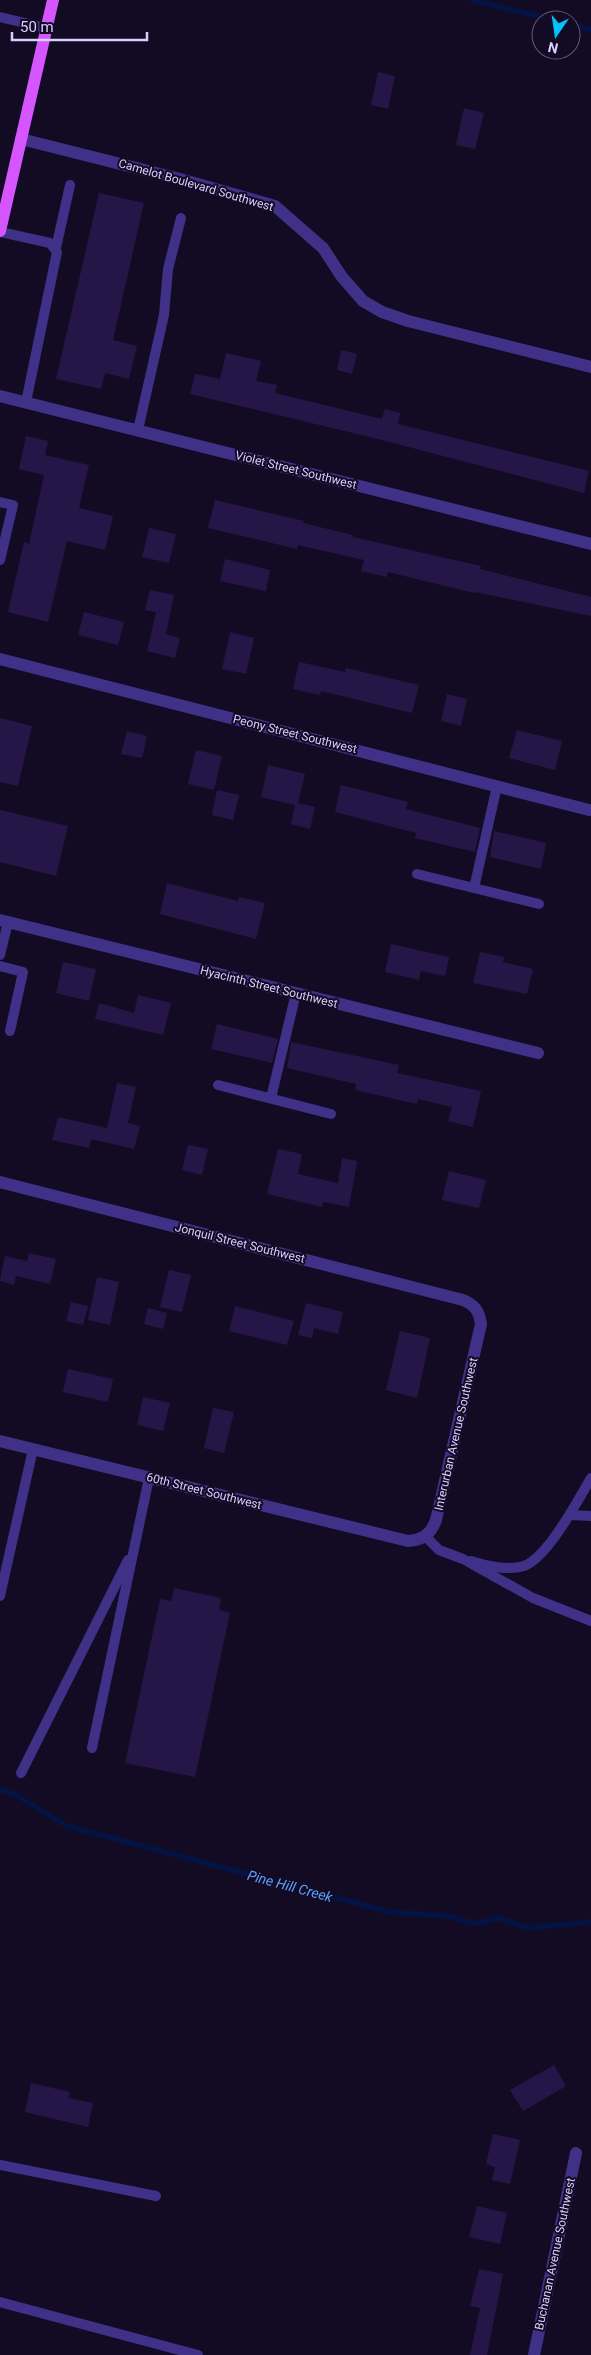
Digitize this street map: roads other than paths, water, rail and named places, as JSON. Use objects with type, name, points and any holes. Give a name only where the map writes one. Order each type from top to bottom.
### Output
[{"type":"main road","points":[[0,231],[53,0]]},
{"type":"street","name":"Camelot Boulevard Southwest","points":[[21,139],[180,178],[275,206],[323,248],[342,277],[363,301],[382,312],[408,321],[591,367]]},
{"type":"street","name":"Violet Street Southwest","points":[[0,396],[591,544]]},
{"type":"street","name":"Peony Street Southwest","points":[[0,658],[589,810]]},
{"type":"street","name":"Hyacinth Street Southwest","points":[[4,921],[538,1053]]},
{"type":"street","name":"Jonquil Street Southwest","points":[[0,1182],[463,1300],[472,1304],[477,1310]]},
{"type":"street","name":"Interurban Avenue Southwest","points":[[426,1537],[436,1520],[477,1343],[481,1324],[477,1310]]},
{"type":"street","name":"60th Street Southwest","points":[[0,1441],[408,1541],[426,1537]]},
{"type":"street","name":"Buchanan Avenue Southwest","points":[[534,2355],[576,2153]]},
{"type":"lane","points":[[0,17],[46,28]]},
{"type":"lane","points":[[26,402],[70,185]]},
{"type":"lane","points":[[138,430],[164,315],[168,269],[181,218]]},
{"type":"lane","points":[[0,231],[50,243],[56,248]]},
{"type":"lane","points":[[0,502],[13,505],[0,560]]},
{"type":"lane","points":[[474,888],[497,786]]},
{"type":"lane","points":[[417,874],[539,904]]},
{"type":"lane","points":[[0,954],[4,921]]},
{"type":"lane","points":[[0,966],[23,972],[10,1031]]},
{"type":"lane","points":[[271,1098],[296,993]]},
{"type":"lane","points":[[218,1085],[331,1114]]},
{"type":"lane","points":[[0,1596],[33,1449]]},
{"type":"lane","points":[[92,1748],[149,1478]]},
{"type":"lane","points":[[426,1537],[439,1550],[463,1559],[494,1566],[522,1566],[538,1557],[570,1515],[591,1478]]},
{"type":"lane","points":[[570,1515],[591,1516]]},
{"type":"lane","points":[[21,1773],[134,1548]]},
{"type":"lane","points":[[463,1559],[533,1598],[591,1621]]},
{"type":"lane","points":[[0,2165],[156,2196]]},
{"type":"lane","points":[[1,2306],[198,2355]]},
{"type":"waterway","points":[[473,0],[531,14]]},
{"type":"waterway","points":[[581,28],[591,30]]},
{"type":"waterway","name":"Pine Hill Creek","points":[[0,1790],[14,1794],[67,1826],[390,1912],[448,1916],[475,1924],[500,1918],[527,1928],[591,1922]]}]
